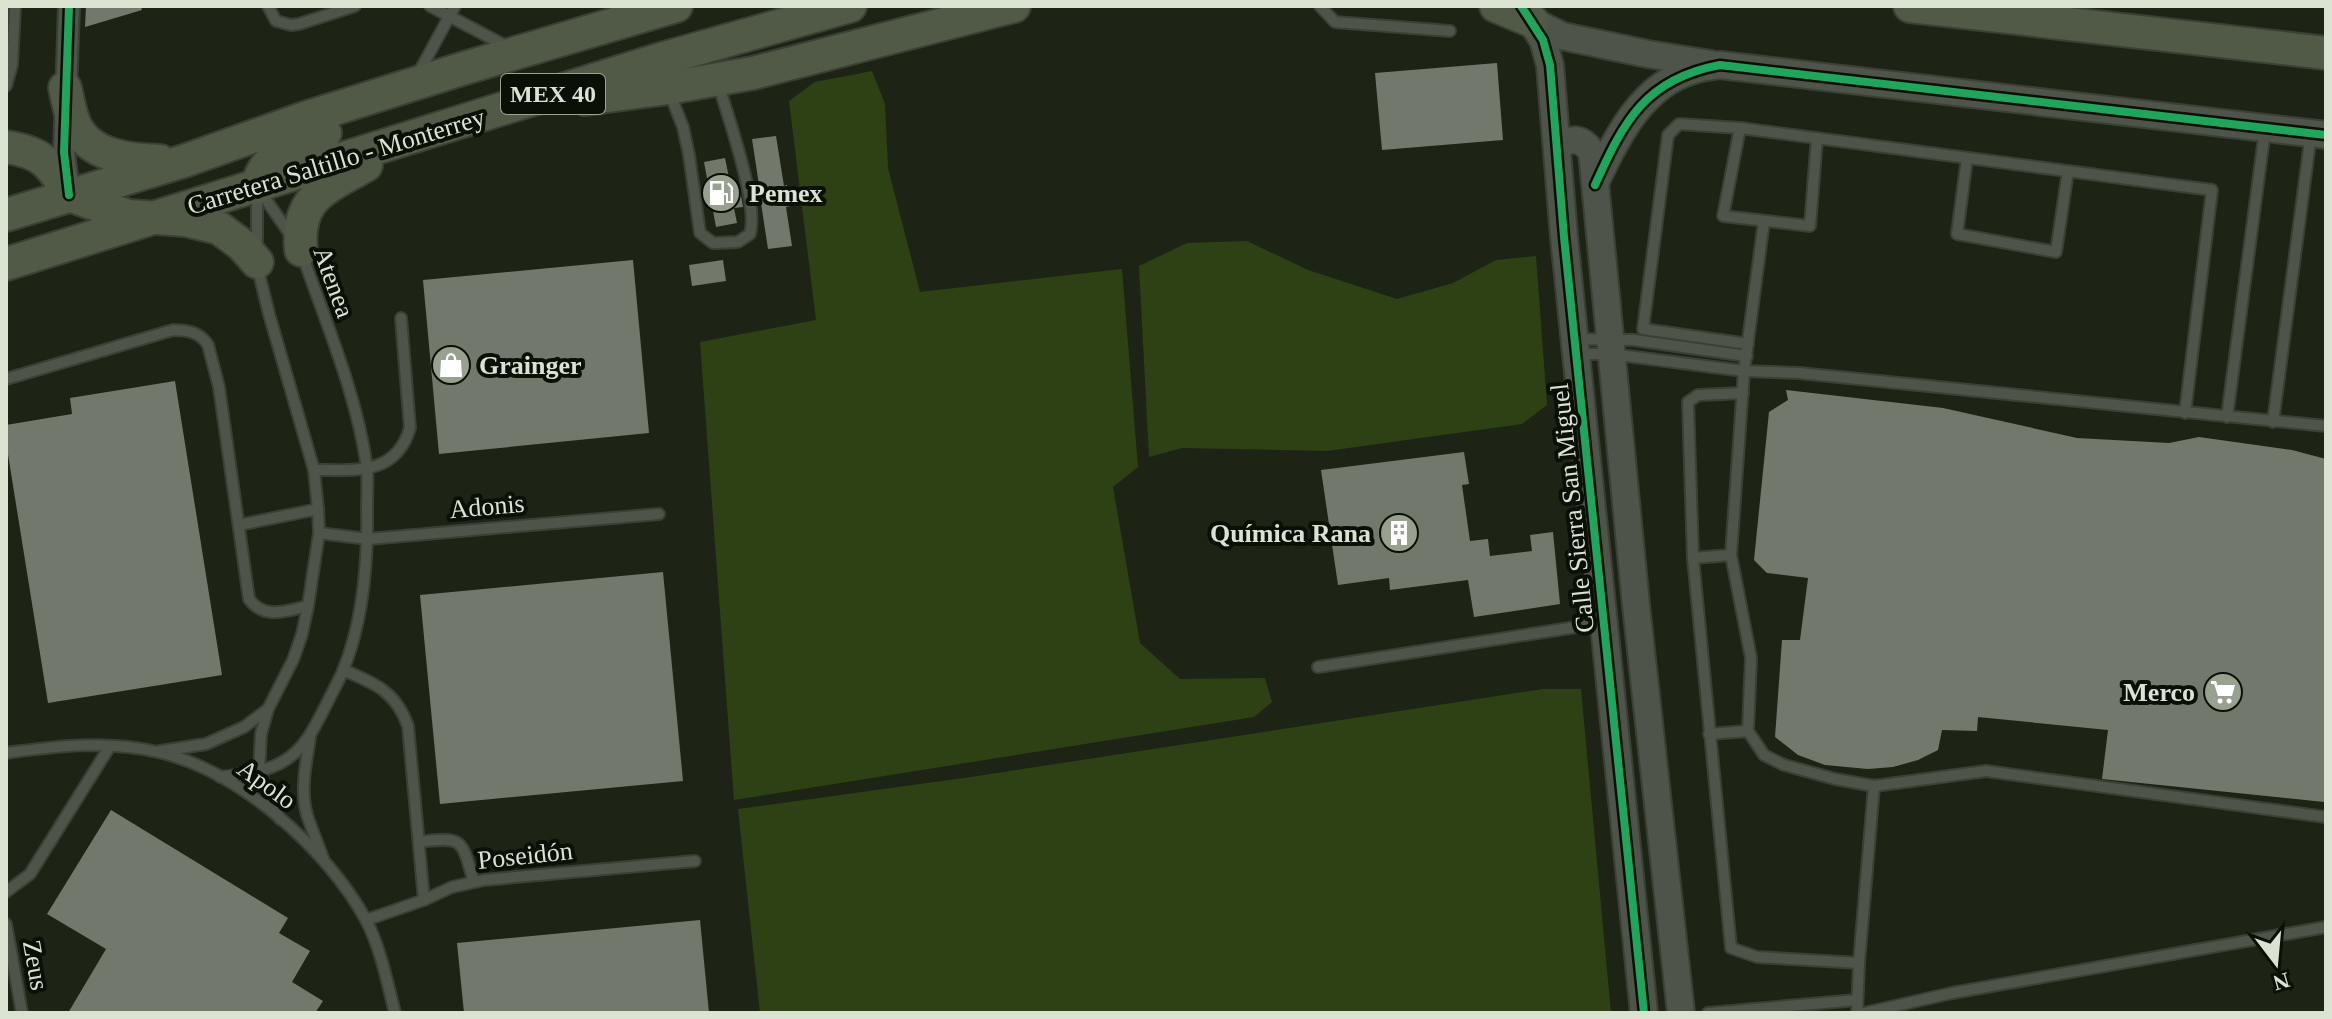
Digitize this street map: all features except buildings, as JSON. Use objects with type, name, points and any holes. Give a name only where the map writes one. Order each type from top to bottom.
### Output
[{"type":"main road","name":"Carretera Saltillo - Monterrey","points":[[6,215],[184,161],[305,118],[676,6]]},
{"type":"main road","name":"Carretera Saltillo - Monterrey","points":[[6,263],[661,59],[850,6]]},
{"type":"main road","points":[[1496,6],[1526,14]]},
{"type":"main road","points":[[1910,6],[2326,53]]},
{"type":"main road","points":[[502,110],[668,88],[788,65],[1007,7]]},
{"type":"main road","points":[[127,177],[194,177],[257,187],[262,171],[270,161],[291,145],[575,51],[627,21]]},
{"type":"main road","points":[[65,88],[76,127],[100,150],[120,158],[184,161]]},
{"type":"main road","points":[[301,250],[301,221],[310,203],[331,184],[409,138]]},
{"type":"main road","points":[[6,147],[27,150],[42,158],[58,174],[69,195],[128,216],[158,217],[219,228],[242,245],[257,262]]},
{"type":"main road","points":[[6,263],[49,229],[69,195]]},
{"type":"street","points":[[69,6],[64,152],[69,195]]},
{"type":"street","points":[[1526,14],[1562,36],[1720,65],[2319,134]]},
{"type":"street","name":"Calle Sierra San Miguel","points":[[1526,14],[1543,40],[1550,65],[1575,346],[1644,1013]]},
{"type":"street","points":[[1595,185],[1611,148],[1628,120],[1664,84],[1693,70],[1720,65]]},
{"type":"street","name":"Calle Sierra San Miguel","points":[[1557,145],[1569,139],[1579,139],[1592,152],[1636,605],[1681,1013]]},
{"type":"lane","points":[[6,86],[12,65],[15,6]]},
{"type":"lane","points":[[268,6],[276,21],[291,25],[355,6]]},
{"type":"lane","points":[[430,6],[517,52]]},
{"type":"lane","points":[[1320,6],[1335,22],[1450,31]]},
{"type":"lane","points":[[412,86],[453,17]]},
{"type":"lane","points":[[668,88],[683,127],[700,233],[713,243],[738,242],[750,234],[753,216],[739,152],[717,79]]},
{"type":"lane","points":[[1748,344],[1643,329],[1668,135],[1679,124],[1740,128],[2212,190],[2185,413]]},
{"type":"lane","points":[[1740,128],[1723,216],[1810,226],[1817,138]]},
{"type":"lane","points":[[2227,417],[2265,128]]},
{"type":"lane","points":[[2273,422],[2319,134]]},
{"type":"lane","points":[[1967,158],[1957,234],[2056,252],[2068,171]]},
{"type":"lane","points":[[257,187],[257,262],[314,470],[319,533],[302,634],[293,660],[268,709],[261,734],[259,771],[280,819]]},
{"type":"lane","name":"Atenea","points":[[220,777],[259,771],[285,761],[310,736],[343,670],[359,612],[368,539],[367,470],[350,395],[301,250],[257,187]]},
{"type":"lane","points":[[1764,221],[1744,371],[1731,555],[1751,658],[1748,731],[1764,755],[1784,765],[1874,786],[1986,771],[2326,817]]},
{"type":"lane","points":[[314,470],[367,470],[389,458],[402,445],[410,428],[401,318]]},
{"type":"lane","points":[[6,379],[173,330],[187,330],[205,339],[219,387],[249,599],[264,612],[278,613],[308,606]]},
{"type":"lane","points":[[1575,346],[1747,356]]},
{"type":"lane","points":[[1610,346],[1744,371],[1799,373],[2326,426]]},
{"type":"lane","points":[[1743,393],[1698,395],[1688,402],[1693,558],[1731,948],[1757,957],[1859,963]]},
{"type":"lane","points":[[239,525],[318,509]]},
{"type":"lane","name":"Adonis","points":[[319,533],[368,539],[659,514]]},
{"type":"lane","points":[[1693,558],[1731,555]]},
{"type":"lane","points":[[1318,667],[1604,622]]},
{"type":"lane","points":[[343,670],[375,683],[398,704],[404,715],[410,741],[424,900]]},
{"type":"lane","points":[[157,751],[206,744],[244,727],[268,709]]},
{"type":"lane","points":[[1709,734],[1748,731]]},
{"type":"lane","name":"Atenea","points":[[310,736],[304,799],[323,860]]},
{"type":"lane","name":"Apolo","points":[[6,753],[63,745],[157,751],[194,763],[220,777],[280,819],[323,860],[366,920],[381,957],[395,1013]]},
{"type":"lane","points":[[6,892],[30,874],[110,746]]},
{"type":"lane","points":[[1857,1013],[1874,786]]},
{"type":"lane","points":[[419,842],[455,840],[461,846],[474,882]]},
{"type":"lane","name":"Poseidón","points":[[366,920],[452,887],[474,882],[695,861]]},
{"type":"lane","name":"Zeus","points":[[6,924],[22,1013]]},
{"type":"lane","points":[[1864,1013],[1965,991],[2326,927]]},
{"type":"lane","points":[[1708,1013],[1857,1000]]},
{"type":"green space","points":[[872,71],[885,104],[888,168],[920,292],[1122,269],[1138,467],[1113,487],[1140,643],[1180,679],[1265,678],[1272,702],[1254,717],[734,800],[700,342],[816,320],[789,101],[815,82]]},
{"type":"green space","points":[[1247,241],[1308,270],[1397,299],[1453,283],[1496,260],[1536,256],[1547,405],[1522,424],[1327,451],[1182,448],[1149,457],[1139,266],[1187,243]]},
{"type":"green space","points":[[1543,689],[1581,689],[1611,1013],[760,1013],[738,809],[971,777]]},
{"type":"cycle path","points":[[69,6],[64,152],[69,195]]},
{"type":"cycle path","points":[[1521,6],[1543,40],[1550,65],[1564,237],[1644,1013]]},
{"type":"cycle path","points":[[1595,185],[1616,141],[1640,106],[1673,81],[1720,65],[2326,135]]},
{"type":"place","name":"Pemex","points":[[721,193]]},
{"type":"place","name":"Grainger","points":[[451,365]]},
{"type":"place","name":"Química Rana","points":[[1399,533]]},
{"type":"place","name":"Merco","points":[[2223,692]]}]
